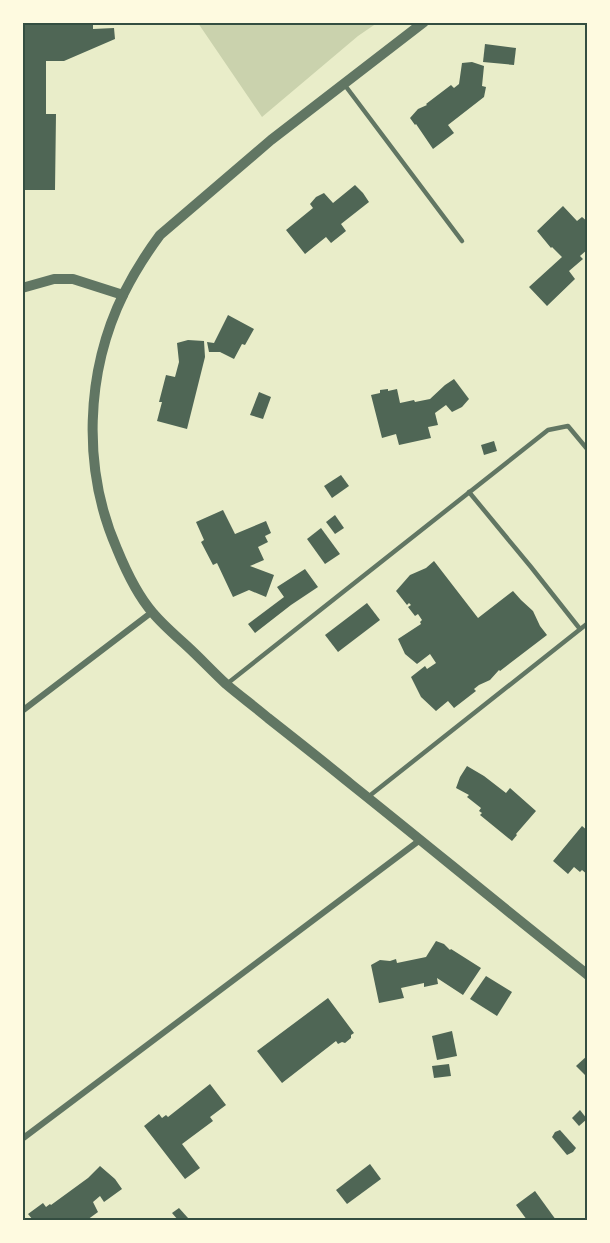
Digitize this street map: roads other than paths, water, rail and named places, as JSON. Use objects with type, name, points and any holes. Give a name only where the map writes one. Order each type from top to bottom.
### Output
[{"type":"street","points":[[424,22],[271,140],[160,236],[134,274],[123,295],[106,339],[97,375],[92,430],[98,486],[112,540],[137,589],[152,612],[226,684],[588,975]]},
{"type":"street","points":[[22,288],[54,279],[73,279],[123,295]]},
{"type":"street","points":[[22,711],[152,612]]},
{"type":"street","points":[[22,1139],[420,840]]},
{"type":"lane","points":[[344,84],[462,241]]},
{"type":"lane","points":[[226,684],[548,430],[568,426],[588,450]]},
{"type":"lane","points":[[469,492],[580,629]]},
{"type":"lane","points":[[368,797],[588,623]]}]
